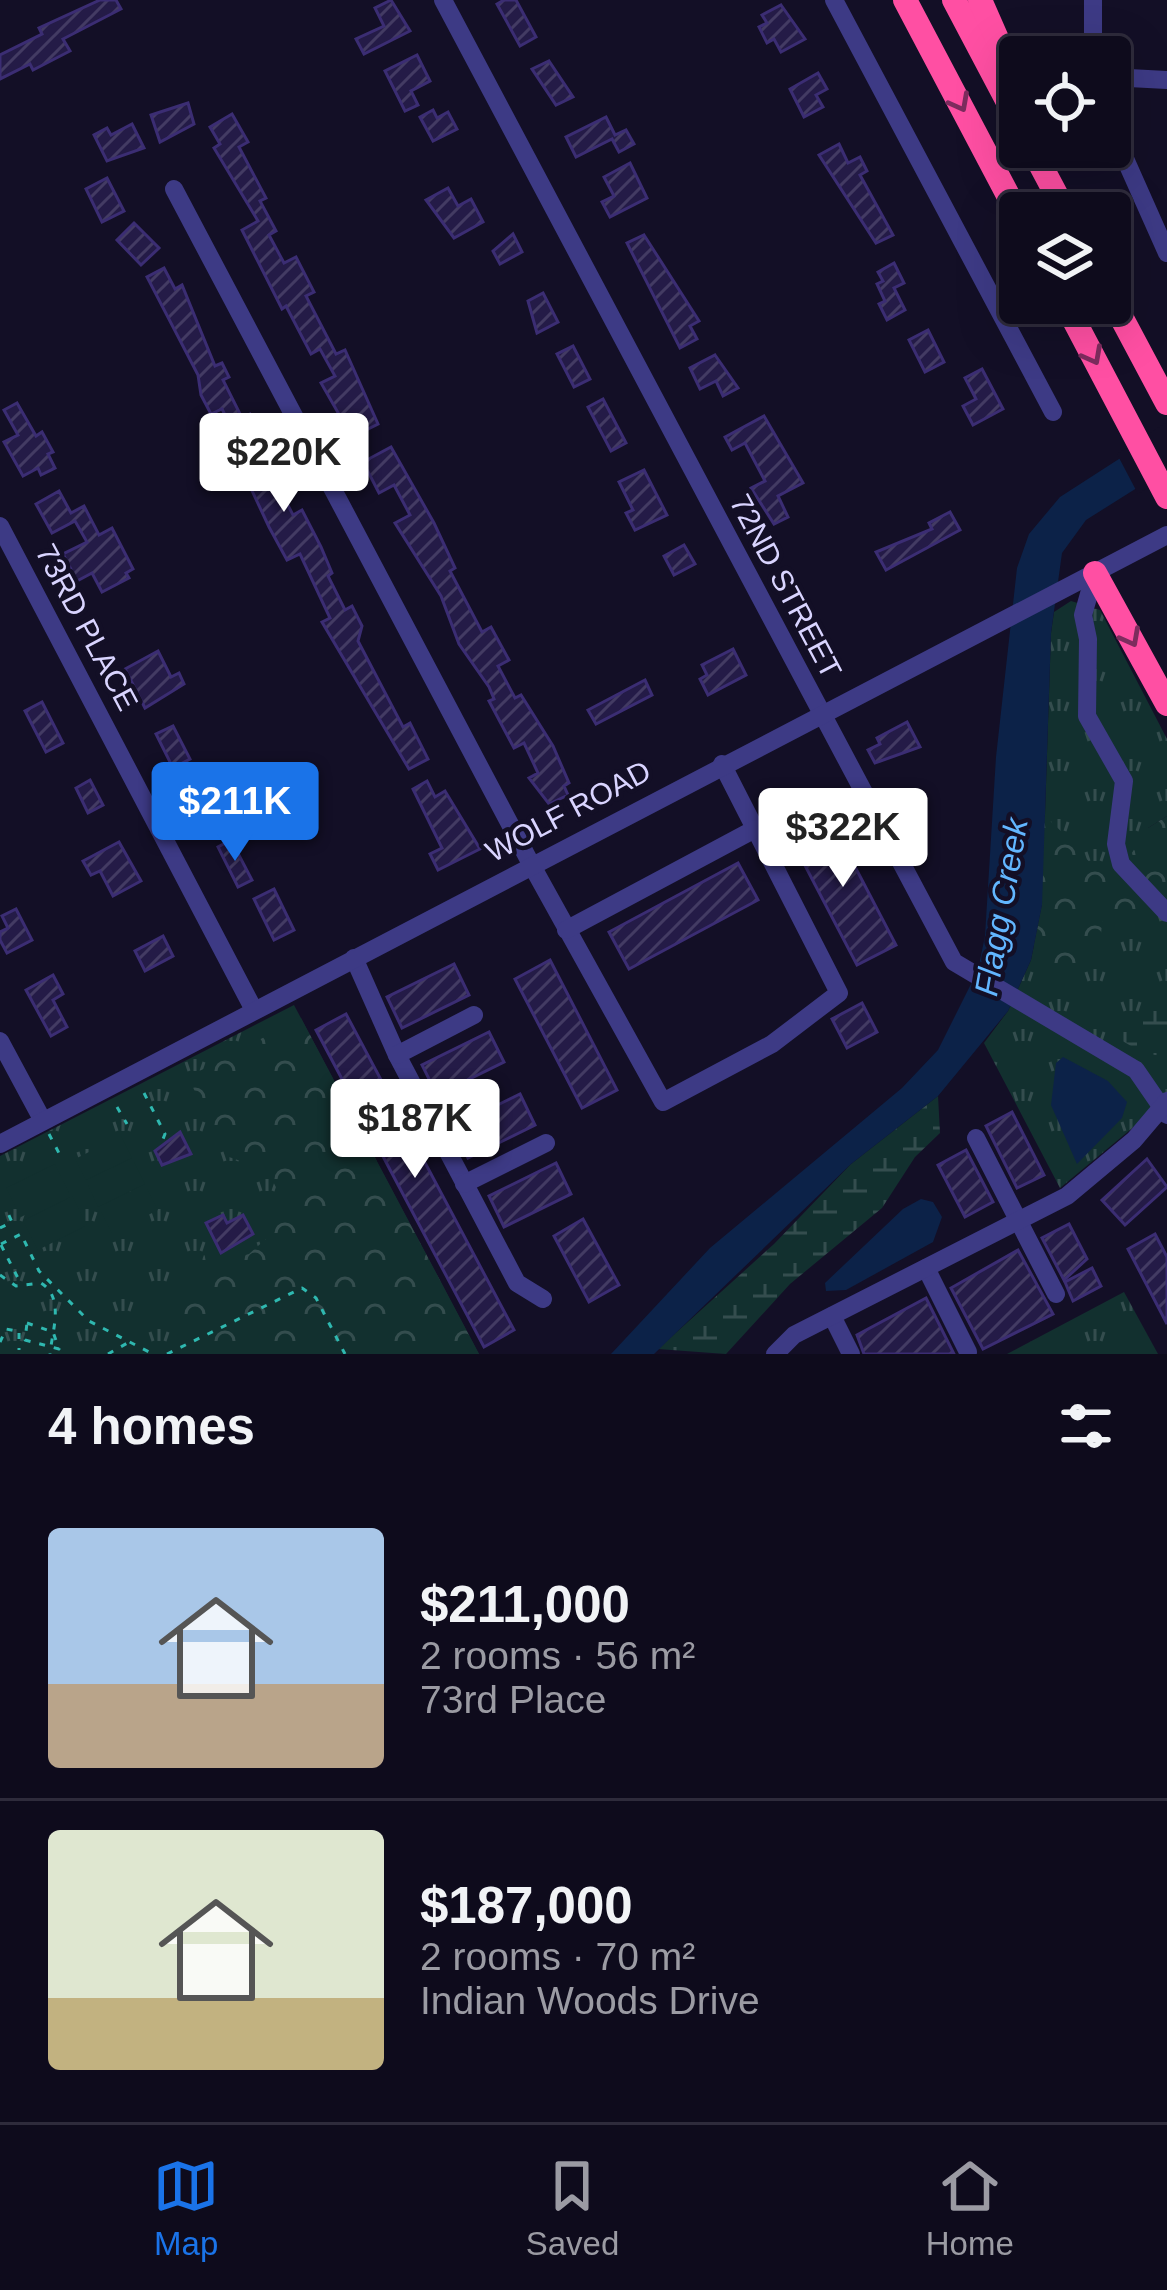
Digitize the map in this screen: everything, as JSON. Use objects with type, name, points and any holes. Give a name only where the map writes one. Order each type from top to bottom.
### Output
[{"type":"highway","points":[[905,0],[1006,192]]},
{"type":"highway","points":[[954,0],[999,85]]},
{"type":"highway","points":[[980,0],[999,43]]},
{"type":"highway","points":[[1076,324],[1167,496]]},
{"type":"highway","points":[[1125,324],[1162,395]]},
{"type":"highway","points":[[1095,573],[1167,704]]},
{"type":"street","name":"72ND STREET","points":[[443,0],[954,962],[970,976],[1136,1070],[1165,1107]]},
{"type":"street","points":[[834,0],[1053,412]]},
{"type":"street","points":[[1093,0],[1093,36]]},
{"type":"street","points":[[1131,78],[1167,80]]},
{"type":"street","points":[[1129,168],[1167,253]]},
{"type":"street","points":[[174,189],[531,865],[663,1102],[772,1044],[839,993],[722,764]]},
{"type":"street","name":"73RD PLACE","points":[[0,526],[254,1010]]},
{"type":"street","name":"WOLF ROAD","points":[[0,1144],[1167,535]]},
{"type":"street","points":[[1095,573],[1083,615],[1088,639],[1088,716],[1124,781],[1116,844],[1121,864],[1167,914]]},
{"type":"street","points":[[566,930],[754,829]]},
{"type":"street","points":[[354,958],[397,1055],[518,1283],[543,1299]]},
{"type":"street","points":[[397,1055],[474,1015]]},
{"type":"street","points":[[0,1041],[43,1121]]},
{"type":"street","points":[[775,1354],[794,1336],[1084,1186],[1165,1107]]},
{"type":"street","points":[[976,1138],[1056,1294]]},
{"type":"street","points":[[464,1184],[546,1143]]},
{"type":"street","points":[[926,1268],[968,1352]]},
{"type":"street","points":[[832,1316],[851,1354]]},
{"type":"path","points":[[144,1094],[165,1134],[161,1144]]},
{"type":"path","points":[[118,1107],[127,1124]]},
{"type":"path","points":[[43,1121],[61,1157]]},
{"type":"path","points":[[0,1228],[12,1222],[7,1211]]},
{"type":"path","points":[[21,1284],[0,1244],[20,1234],[39,1271],[56,1282],[89,1321],[153,1354]]},
{"type":"path","points":[[0,1275],[50,1288]]},
{"type":"path","points":[[50,1288],[56,1282]]},
{"type":"path","points":[[49,1351],[57,1300],[50,1288]]},
{"type":"path","points":[[166,1354],[302,1288],[316,1298],[345,1354]]},
{"type":"path","points":[[20,1350],[21,1332],[27,1323],[52,1332],[59,1349],[49,1351],[25,1340],[21,1332]]},
{"type":"path","points":[[0,1342],[6,1329],[21,1332]]},
{"type":"path","points":[[108,1354],[133,1340]]},
{"type":"green space","points":[[1071,601],[1100,610],[1167,739],[1167,816],[1148,828],[1167,899],[1167,1112],[1136,1125],[1060,1188],[984,1043],[1008,1011],[1031,960],[1042,905],[1051,633],[1054,612]]},
{"type":"green space","points":[[1042,815],[1108,877],[1117,876],[1148,828],[1167,816],[1167,904],[1155,917],[1127,909],[1102,922],[1099,959],[1084,970],[1057,968],[1034,945],[1042,905]]},
{"type":"green space","points":[[1167,1003],[1167,1056],[1145,1054],[1119,1039],[1128,1023]]},
{"type":"green space","points":[[294,1005],[479,1354],[0,1354],[0,1156]]},
{"type":"green space","points":[[301,1018],[479,1354],[184,1354],[172,1307],[190,1293],[208,1244],[220,1262],[249,1254],[275,1231],[280,1195],[267,1170],[226,1156],[188,1077]]},
{"type":"green space","points":[[938,1096],[940,1133],[915,1157],[882,1208],[790,1284],[726,1354],[658,1349],[774,1244],[851,1164]]},
{"type":"green space","points":[[121,1136],[132,1158],[86,1180],[75,1159]]},
{"type":"green space","points":[[134,1162],[145,1184],[98,1207],[88,1185]]},
{"type":"green space","points":[[55,1164],[69,1193],[21,1217],[6,1188]]},
{"type":"green space","points":[[147,1189],[158,1210],[112,1233],[101,1212]]},
{"type":"green space","points":[[72,1196],[87,1225],[38,1250],[23,1221]]},
{"type":"green space","points":[[1124,1292],[1158,1354],[1007,1354]]},
{"type":"water","name":"Flagg Creek","points":[[1167,428],[1167,469],[1086,520],[1062,553],[1051,633],[1042,905],[1031,960],[1008,1011],[938,1096],[851,1164],[654,1354],[611,1354],[710,1248],[902,1088],[938,1050],[978,970],[985,936],[996,757],[1017,568],[1029,534],[1060,497]]},
{"type":"water","points":[[1063,1057],[1108,1081],[1127,1102],[1122,1118],[1077,1164],[1051,1105],[1056,1063]]},
{"type":"water","points":[[921,1199],[933,1202],[942,1217],[933,1242],[846,1290],[826,1291],[825,1283],[903,1209]]},
{"type":"pier","points":[[1167,422],[1167,476],[1138,494],[1117,454]]},
{"type":"building","points":[[100,0],[116,0],[121,9],[63,39],[70,51],[33,70],[30,64],[0,79],[0,55],[42,34],[39,28]]},
{"type":"building","points":[[391,0],[410,31],[364,54],[356,39],[384,26],[375,8]]},
{"type":"building","points":[[516,0],[536,37],[520,46],[497,4]]},
{"type":"building","points":[[781,5],[805,39],[781,52],[774,39],[767,43],[759,27],[767,23],[762,15]]},
{"type":"building","points":[[417,55],[430,81],[411,91],[418,105],[405,111],[385,71]]},
{"type":"building","points":[[549,61],[573,97],[556,105],[532,69]]},
{"type":"building","points":[[818,73],[827,89],[816,95],[823,107],[804,117],[790,89]]},
{"type":"building","points":[[188,103],[194,124],[160,142],[151,115]]},
{"type":"building","points":[[433,110],[437,118],[448,112],[457,129],[433,141],[420,117]]},
{"type":"building","points":[[232,114],[248,142],[239,147],[266,198],[260,201],[276,231],[269,235],[284,263],[296,257],[314,292],[306,296],[336,354],[345,350],[378,424],[352,437],[321,383],[335,376],[320,349],[311,354],[286,306],[282,309],[242,230],[258,221],[214,148],[220,144],[210,127]]},
{"type":"building","points":[[606,117],[615,135],[626,130],[634,144],[619,152],[612,139],[576,157],[566,137]]},
{"type":"building","points":[[132,124],[144,148],[107,161],[94,135],[107,128],[111,135]]},
{"type":"building","points":[[839,144],[848,163],[860,157],[867,171],[860,175],[893,235],[876,243],[819,155]]},
{"type":"building","points":[[630,163],[647,198],[610,217],[602,202],[614,196],[604,177]]},
{"type":"building","points":[[107,178],[124,211],[102,222],[86,189]]},
{"type":"building","points":[[448,188],[458,206],[471,199],[483,222],[454,238],[426,200]]},
{"type":"building","points":[[134,223],[159,248],[141,265],[117,240]]},
{"type":"building","points":[[513,234],[522,252],[500,264],[493,251]]},
{"type":"building","points":[[644,235],[699,321],[690,326],[697,339],[680,348],[627,243]]},
{"type":"building","points":[[894,263],[904,283],[894,288],[905,310],[887,320],[879,304],[885,301],[877,284],[883,281],[878,272]]},
{"type":"building","points":[[164,268],[175,289],[182,285],[215,366],[222,363],[229,377],[223,380],[242,418],[250,414],[257,427],[252,430],[271,467],[277,464],[284,478],[276,482],[293,515],[302,510],[345,610],[352,606],[362,626],[358,641],[403,727],[410,723],[428,759],[409,769],[322,622],[330,618],[300,554],[287,560],[269,527],[247,480],[256,475],[222,409],[211,414],[201,395],[198,375],[147,277]]},
{"type":"building","points":[[543,293],[558,322],[537,333],[528,301]]},
{"type":"building","points":[[928,330],[944,362],[925,372],[909,340]]},
{"type":"building","points":[[573,346],[590,379],[574,387],[557,354]]},
{"type":"building","points":[[715,355],[738,388],[723,396],[716,381],[700,389],[690,368]]},
{"type":"building","points":[[982,369],[1003,409],[973,425],[963,406],[976,399],[965,378]]},
{"type":"building","points":[[603,399],[626,443],[611,451],[588,407]]},
{"type":"building","points":[[17,403],[36,436],[42,432],[53,452],[48,454],[55,468],[41,475],[38,468],[23,476],[4,442],[18,435],[4,410]]},
{"type":"building","points":[[764,416],[803,483],[778,496],[788,517],[774,524],[751,488],[765,481],[745,443],[732,450],[725,437]]},
{"type":"building","points":[[391,447],[434,523],[455,568],[450,571],[482,632],[491,627],[509,660],[498,666],[515,698],[521,695],[553,746],[569,783],[564,786],[568,795],[549,804],[529,778],[538,773],[524,743],[514,748],[489,701],[494,699],[489,687],[459,644],[441,596],[395,523],[410,515],[394,485],[379,493],[363,462]]},
{"type":"building","points":[[644,470],[667,515],[635,530],[626,513],[633,510],[619,482]]},
{"type":"building","points":[[59,491],[71,513],[84,506],[99,535],[112,528],[133,569],[126,573],[129,578],[102,592],[92,573],[77,581],[63,554],[87,542],[75,521],[52,533],[36,504]]},
{"type":"building","points":[[950,512],[960,530],[886,570],[876,552],[932,529],[929,523]]},
{"type":"building","points":[[684,545],[695,564],[674,575],[664,556]]},
{"type":"building","points":[[733,649],[746,675],[708,695],[700,679],[707,675],[702,665]]},
{"type":"building","points":[[158,651],[171,677],[179,673],[184,684],[145,708],[125,669]]},
{"type":"building","points":[[645,680],[652,695],[596,724],[588,710]]},
{"type":"building","points":[[42,702],[63,743],[46,752],[25,711]]},
{"type":"building","points":[[907,722],[920,747],[875,763],[868,750],[880,744],[877,738]]},
{"type":"building","points":[[173,726],[190,759],[173,768],[156,734]]},
{"type":"building","points":[[215,777],[233,809],[204,824],[187,792]]},
{"type":"building","points":[[90,780],[103,805],[88,813],[76,788]]},
{"type":"building","points":[[427,781],[435,797],[445,791],[480,849],[438,870],[430,854],[442,848],[413,789]]},
{"type":"building","points":[[828,815],[896,945],[857,965],[789,835]]},
{"type":"building","points":[[231,840],[252,880],[238,887],[218,847]]},
{"type":"building","points":[[119,842],[141,881],[113,896],[100,871],[91,875],[83,861]]},
{"type":"building","points":[[738,863],[758,900],[629,969],[609,932]]},
{"type":"building","points":[[274,889],[294,930],[274,940],[254,899]]},
{"type":"building","points":[[16,909],[32,940],[7,953],[0,940],[0,932],[8,928],[2,916]]},
{"type":"building","points":[[163,936],[173,956],[145,971],[135,951]]},
{"type":"building","points":[[550,960],[617,1090],[582,1108],[515,979]]},
{"type":"building","points":[[454,964],[469,995],[402,1028],[387,997]]},
{"type":"building","points":[[53,975],[63,994],[53,1000],[67,1027],[51,1036],[26,990]]},
{"type":"building","points":[[862,1003],[877,1032],[847,1048],[832,1019]]},
{"type":"building","points":[[346,1014],[514,1330],[484,1347],[316,1030]]},
{"type":"building","points":[[489,1032],[504,1062],[437,1095],[422,1065]]},
{"type":"building","points":[[520,1094],[535,1125],[468,1158],[453,1127]]},
{"type":"building","points":[[1012,1112],[1044,1175],[1017,1188],[986,1126]]},
{"type":"building","points":[[180,1132],[191,1154],[162,1165],[155,1151]]},
{"type":"building","points":[[966,1150],[993,1202],[965,1217],[938,1165]]},
{"type":"building","points":[[1147,1159],[1167,1187],[1125,1225],[1102,1200]]},
{"type":"building","points":[[556,1163],[571,1194],[504,1227],[489,1196]]},
{"type":"building","points":[[223,1215],[227,1223],[243,1215],[253,1234],[221,1253],[206,1223]]},
{"type":"building","points":[[583,1219],[619,1285],[589,1302],[554,1236]]},
{"type":"building","points":[[1069,1224],[1087,1259],[1064,1280],[1042,1238]]},
{"type":"building","points":[[1155,1234],[1167,1257],[1167,1324],[1128,1249]]},
{"type":"building","points":[[1018,1250],[1053,1314],[983,1349],[951,1288]]},
{"type":"building","points":[[1092,1268],[1101,1286],[1073,1301],[1065,1282]]},
{"type":"building","points":[[926,1298],[954,1354],[864,1354],[857,1335]]}]
